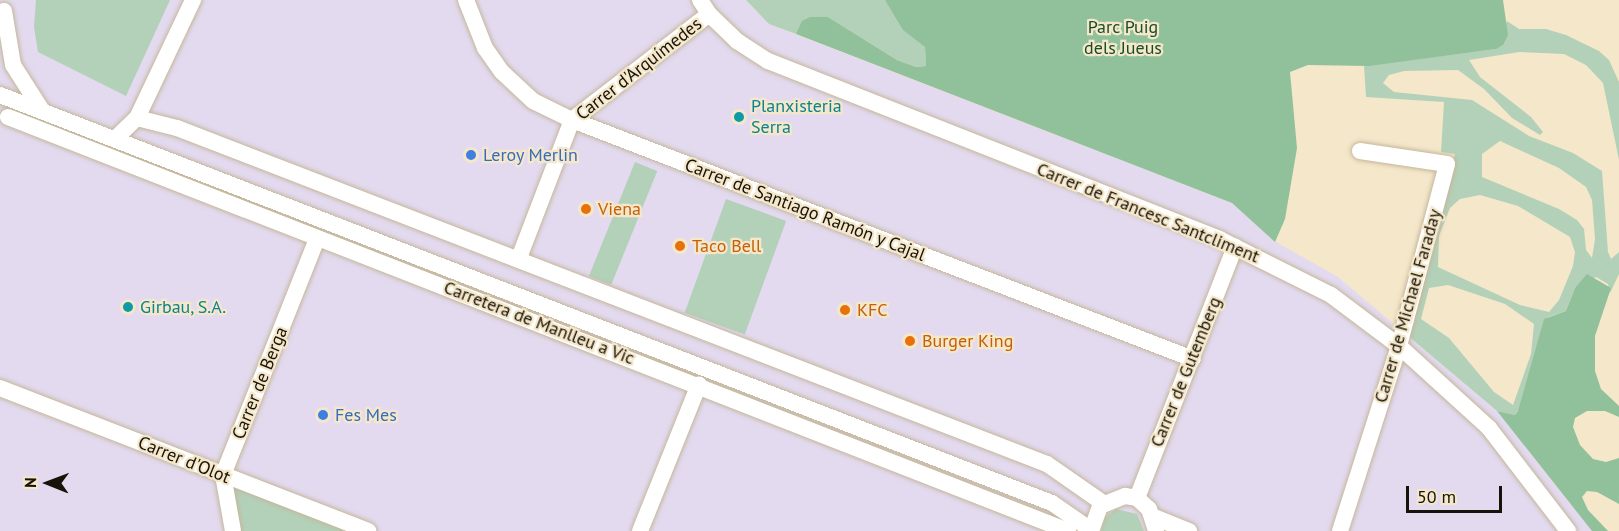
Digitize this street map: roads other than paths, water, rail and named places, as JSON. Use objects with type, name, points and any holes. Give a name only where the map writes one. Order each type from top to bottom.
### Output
[{"type":"street","points":[[116,138],[137,118],[193,0]]},
{"type":"street","name":"Carrer de Santiago Ramón y Cajal","points":[[466,0],[485,48],[502,72],[533,100],[572,120],[1193,359]]},
{"type":"street","name":"Carrer d'Arquímedes","points":[[519,258],[572,120],[704,7]]},
{"type":"street","name":"Carrer de Francesc Santcliment","points":[[704,7],[768,61],[1235,246],[1331,295],[1400,346],[1489,428],[1569,531]]},
{"type":"street","points":[[3,11],[13,65],[48,112]]},
{"type":"street","name":"Carretera de Manlleu a Vic","points":[[0,94],[1062,507],[1091,530]]},
{"type":"street","name":"Carretera de Manlleu a Vic","points":[[4,117],[48,112]]},
{"type":"street","name":"Carretera de Manlleu a Vic","points":[[4,117],[699,384],[1068,531]]},
{"type":"street","points":[[137,118],[177,128],[519,258],[1047,464],[1102,505],[1091,530]]},
{"type":"street","name":"Carrer de Michael Faraday","points":[[1340,531],[1400,346],[1447,164],[1360,151]]},
{"type":"street","name":"Carrer de Berga","points":[[224,475],[317,238]]},
{"type":"street","name":"Carrer de Gutemberg","points":[[1137,498],[1193,359],[1235,246]]},
{"type":"street","points":[[640,531],[699,384]]},
{"type":"street","name":"Carrer d'Olot","points":[[0,388],[368,531]]},
{"type":"street","points":[[224,475],[233,531]]},
{"type":"street","name":"Carretera de Manlleu a Vic","points":[[1062,507],[1102,505],[1120,496],[1137,498]]},
{"type":"street","points":[[1137,498],[1156,527],[1189,531]]},
{"type":"place","name":"Planxisteria Serra","points":[[739,117]]},
{"type":"place","name":"Leroy Merlin","points":[[471,155]]},
{"type":"place","name":"Viena","points":[[586,209]]},
{"type":"place","name":"Taco Bell","points":[[680,246]]},
{"type":"place","name":"Girbau, S.A.","points":[[128,307]]},
{"type":"place","name":"KFC","points":[[845,310]]},
{"type":"place","name":"Burger King","points":[[910,341]]},
{"type":"place","name":"Fes Mes","points":[[323,415]]},
{"type":"park label","name":"Parc Puig dels Jueus","points":[[1123,38]]}]
